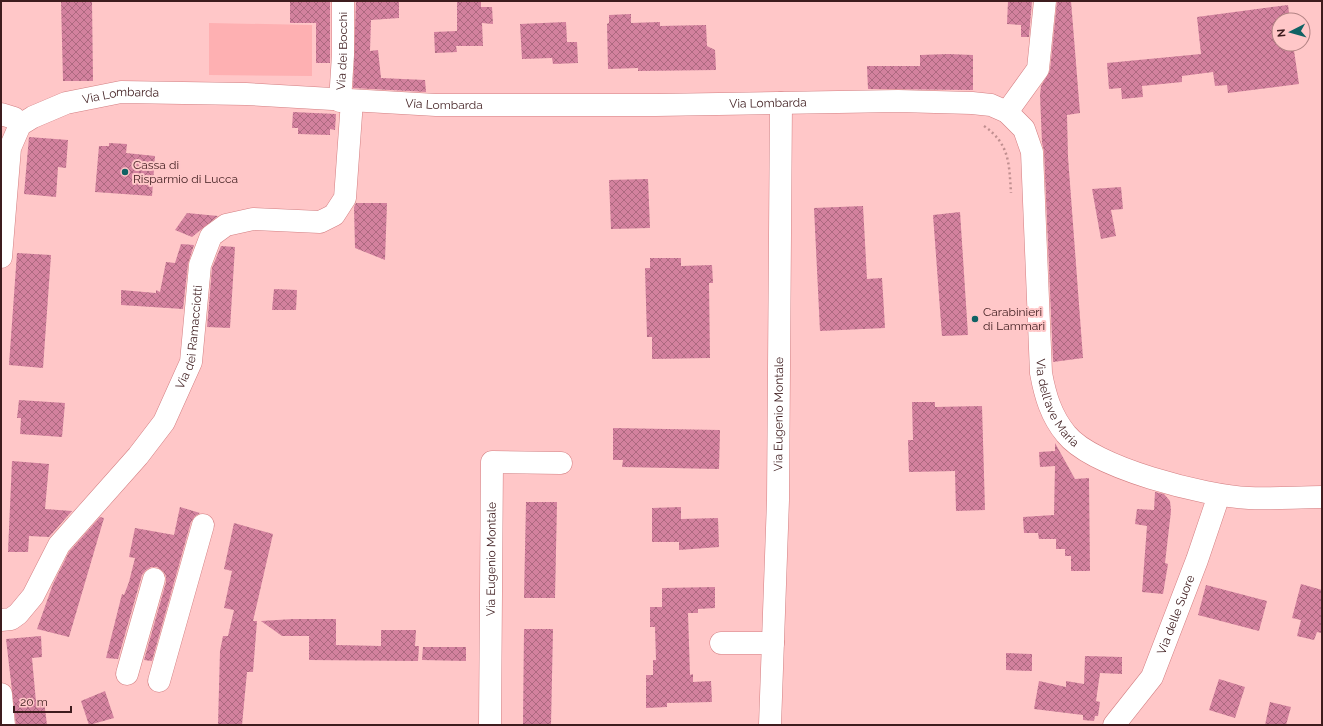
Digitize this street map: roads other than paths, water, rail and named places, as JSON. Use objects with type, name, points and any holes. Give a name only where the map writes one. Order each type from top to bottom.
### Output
[{"type":"street","name":"Via dei Bocchi","points":[[343,1],[343,55],[346,101]]},
{"type":"street","points":[[1007,112],[1038,70],[1045,1]]},
{"type":"street","name":"Via Lombarda","points":[[1,257],[2,219],[12,116],[33,117],[66,103],[121,92],[246,94],[346,101],[510,106],[972,102],[991,105],[1007,112]]},
{"type":"street","name":"Via dei Ramacciotti","points":[[1,620],[11,619],[18,614],[33,596],[59,545],[138,456],[164,422],[191,362],[200,265],[211,236],[226,225],[253,220],[320,222],[334,215],[345,198],[346,101]]},
{"type":"street","name":"Via Eugenio Montale","points":[[770,725],[778,493],[781,103]]},
{"type":"street","name":"Via dell'ave Maria","points":[[1007,112],[1024,129],[1032,152],[1041,373],[1045,398],[1066,434],[1074,442],[1098,458],[1133,472],[1219,495],[1249,498],[1322,497]]},
{"type":"street","name":"Via Eugenio Montale","points":[[490,725],[492,462],[561,463]]},
{"type":"street","name":"Via delle Suore","points":[[1114,725],[1152,677],[1197,560],[1219,495]]},
{"type":"street","points":[[159,680],[203,525]]},
{"type":"street","points":[[127,674],[154,579]]},
{"type":"street","points":[[721,643],[773,643]]},
{"type":"street","points":[[1,694],[4,725]]},
{"type":"place","name":"Cassa di Risparmio di Lucca","points":[[125,172]]},
{"type":"place","name":"Carabinieri di Lammari","points":[[975,319]]}]
